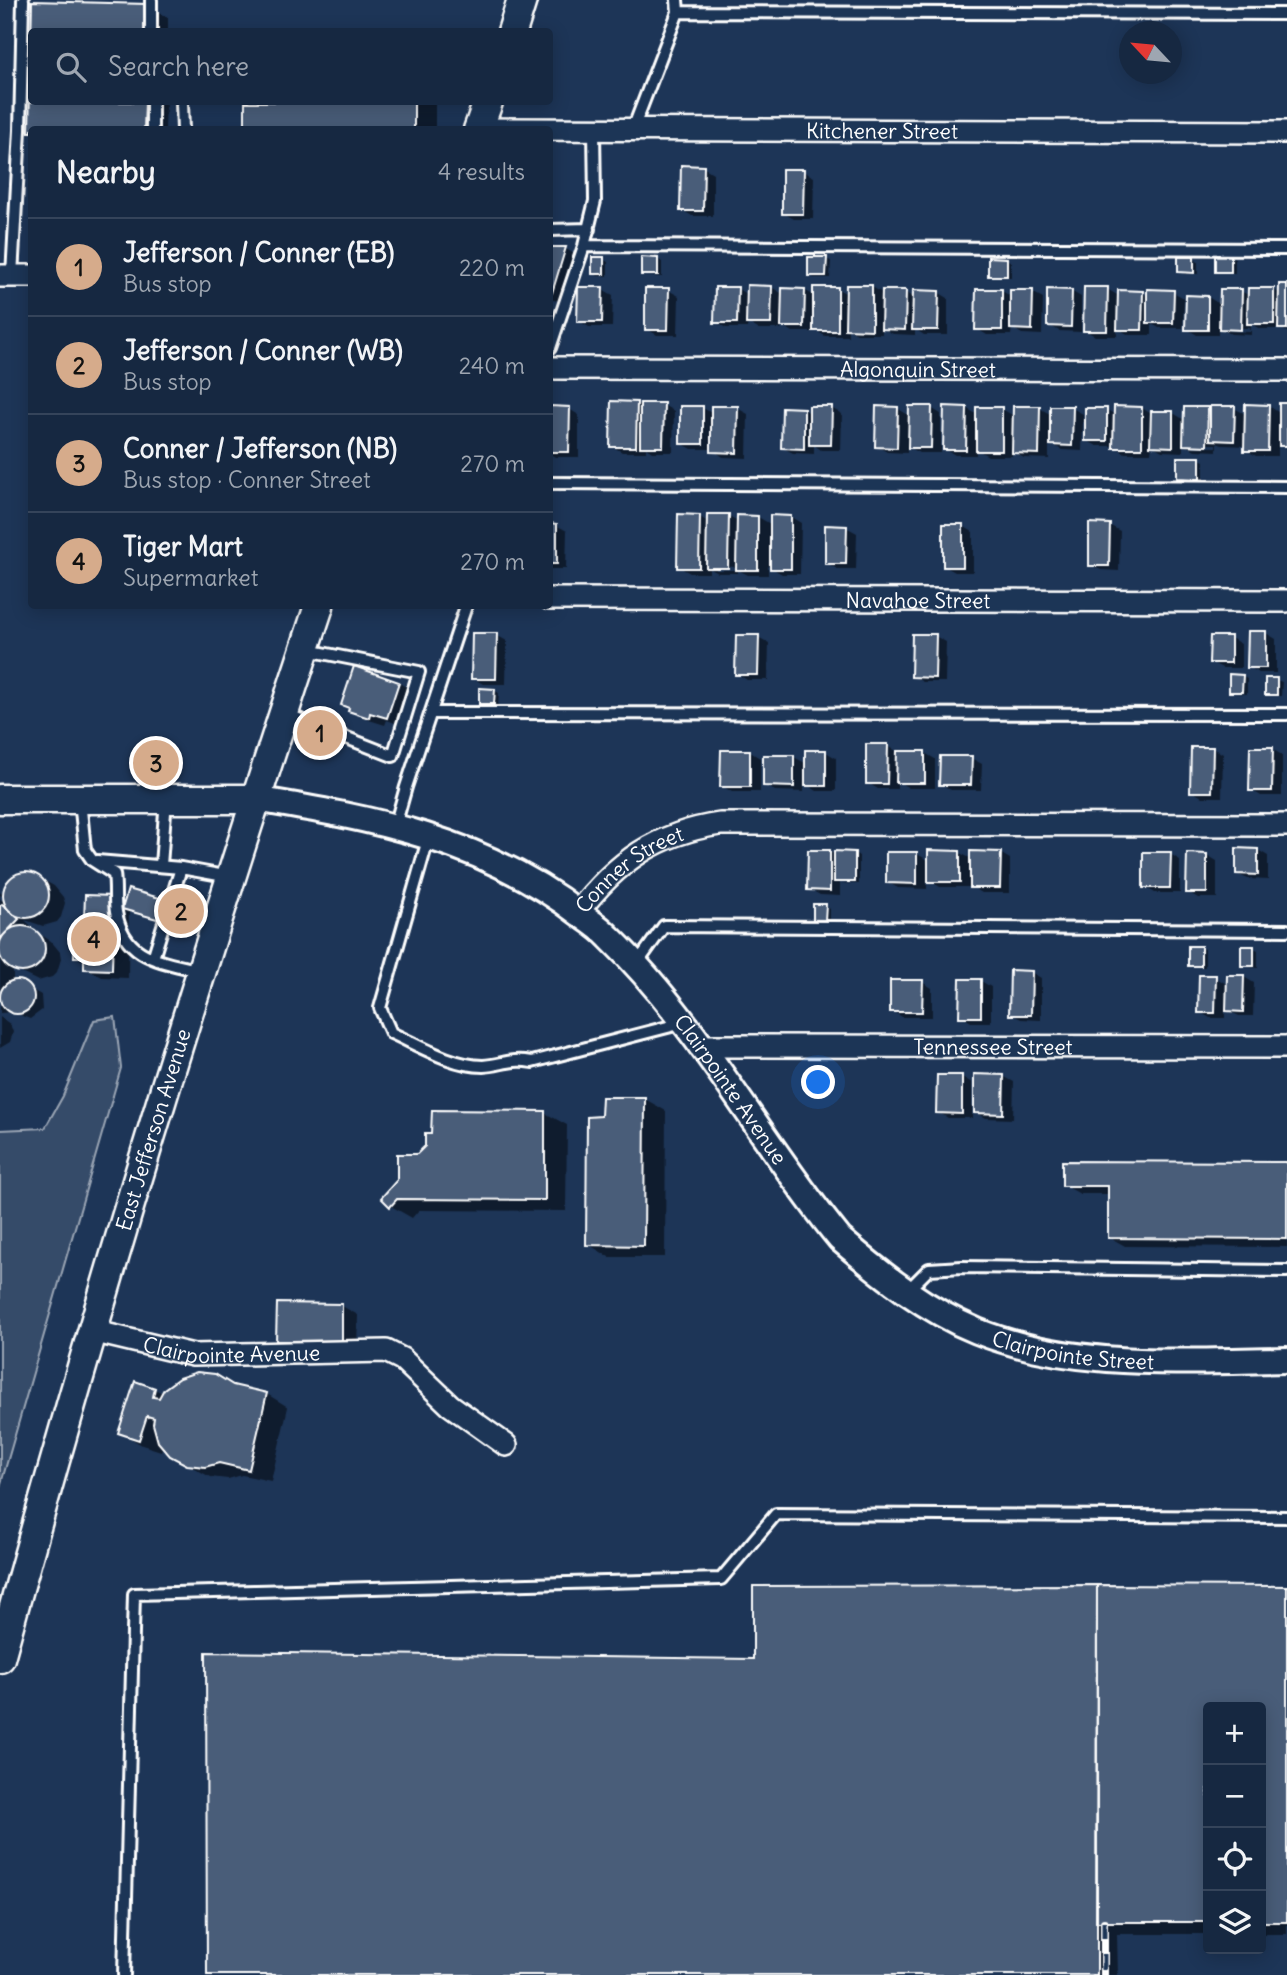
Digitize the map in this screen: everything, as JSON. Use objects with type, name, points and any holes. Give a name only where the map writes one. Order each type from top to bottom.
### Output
[{"type":"main road","points":[[513,28],[522,0]]},
{"type":"main road","points":[[479,126],[487,105]]},
{"type":"main road","name":"East Jefferson Avenue","points":[[0,1658],[92,1332],[231,877],[318,609]]},
{"type":"main road","name":"Conner Street","points":[[0,799],[256,799]]},
{"type":"street","name":"Kitchener Street","points":[[553,129],[1287,132]]},
{"type":"street","name":"Algonquin Street","points":[[553,368],[1287,370]]},
{"type":"street","name":"Navahoe Street","points":[[553,599],[1287,601]]},
{"type":"street","name":"Conner Street","points":[[256,799],[395,826],[429,836],[484,856],[552,892],[578,912],[599,885],[650,845],[689,829],[720,824],[1287,825]]},
{"type":"street","name":"Clairpointe Avenue","points":[[578,912],[608,935],[655,986],[822,1217],[840,1239],[878,1271]]},
{"type":"street","name":"Tennessee Street","points":[[699,1045],[1287,1047]]},
{"type":"street","name":"Clairpointe Street","points":[[878,1271],[932,1309],[977,1331],[1042,1351],[1094,1359],[1287,1360]]},
{"type":"street","name":"Clairpointe Avenue","points":[[92,1332],[192,1354],[386,1351],[402,1359],[450,1405],[506,1445]]},
{"type":"lane","points":[[14,276],[23,0]]},
{"type":"lane","points":[[151,0],[151,28]]},
{"type":"lane","points":[[633,129],[678,12],[677,0]]},
{"type":"lane","points":[[678,12],[1287,14]]},
{"type":"lane","points":[[152,105],[152,126]]},
{"type":"lane","points":[[182,105],[183,126]]},
{"type":"lane","points":[[553,340],[584,246],[595,201],[594,129]]},
{"type":"lane","points":[[18,161],[28,162]]},
{"type":"lane","points":[[553,230],[589,229]]},
{"type":"lane","points":[[584,246],[1287,249]]},
{"type":"lane","points":[[553,308],[564,309]]},
{"type":"lane","points":[[553,483],[1287,487]]},
{"type":"lane","points":[[395,826],[465,609]]},
{"type":"lane","points":[[283,713],[393,756],[419,672],[304,649]]},
{"type":"lane","points":[[432,713],[1287,714]]},
{"type":"lane","points":[[80,799],[85,850],[92,860],[114,874],[116,910],[122,935],[137,953],[202,972]]},
{"type":"lane","points":[[161,865],[166,799]]},
{"type":"lane","points":[[429,836],[380,1008],[391,1033],[453,1060],[483,1066],[517,1059],[532,1062],[683,1023]]},
{"type":"lane","points":[[92,860],[161,865],[231,877]]},
{"type":"lane","points":[[153,958],[181,868]]},
{"type":"lane","points":[[636,965],[664,926],[1287,930]]},
{"type":"lane","points":[[907,1291],[929,1269],[962,1267],[1287,1271]]},
{"type":"lane","points":[[124,1975],[134,1594],[721,1579],[776,1514],[1287,1517]]},
{"type":"shaded area","points":[[115,1017],[121,1068],[0,1487],[0,1130],[45,1128],[63,1096],[94,1020]]},
{"type":"building","points":[[32,1],[147,4],[146,28],[31,28]]},
{"type":"building","points":[[30,105],[145,105],[144,126],[29,126]]},
{"type":"building","points":[[245,105],[414,105],[414,126],[245,126]]},
{"type":"building","points":[[681,165],[704,166],[703,211],[680,211]]},
{"type":"building","points":[[782,169],[804,169],[803,214],[782,214]]},
{"type":"building","points":[[553,247],[566,247],[553,290]]},
{"type":"building","points":[[1215,255],[1231,255],[1231,272],[1215,272]]},
{"type":"building","points":[[592,257],[604,257],[604,274],[592,274]]},
{"type":"building","points":[[641,257],[658,258],[658,275],[641,275]]},
{"type":"building","points":[[808,257],[827,257],[826,276],[808,276]]},
{"type":"building","points":[[988,257],[1007,258],[1007,276],[988,276]]},
{"type":"building","points":[[1178,257],[1194,257],[1194,273],[1178,272]]},
{"type":"building","points":[[1279,284],[1287,284],[1287,329],[1278,329]]},
{"type":"building","points":[[747,285],[772,286],[771,324],[746,324]]},
{"type":"building","points":[[846,285],[872,285],[872,330],[845,329]]},
{"type":"building","points":[[578,287],[603,287],[602,322],[577,322]]},
{"type":"building","points":[[715,287],[738,287],[737,323],[714,323]]},
{"type":"building","points":[[813,287],[838,287],[838,331],[813,331]]},
{"type":"building","points":[[1084,287],[1108,287],[1107,331],[1083,331]]},
{"type":"building","points":[[645,288],[669,288],[668,330],[645,330]]},
{"type":"building","points":[[782,288],[805,289],[804,327],[781,327]]},
{"type":"building","points":[[1248,288],[1274,288],[1274,324],[1247,324]]},
{"type":"building","points":[[976,289],[1002,289],[1002,330],[975,330]]},
{"type":"building","points":[[1047,289],[1072,290],[1071,327],[1047,326]]},
{"type":"building","points":[[1147,289],[1174,290],[1173,323],[1147,323]]},
{"type":"building","points":[[1220,289],[1242,289],[1241,330],[1219,329]]},
{"type":"building","points":[[882,290],[906,290],[905,330],[881,329]]},
{"type":"building","points":[[913,290],[939,291],[938,330],[912,330]]},
{"type":"building","points":[[1010,290],[1033,290],[1032,330],[1010,329]]},
{"type":"building","points":[[1118,290],[1143,291],[1142,330],[1117,330]]},
{"type":"building","points":[[1186,295],[1208,296],[1208,330],[1185,330]]},
{"type":"building","points":[[611,401],[637,402],[636,447],[610,447]]},
{"type":"building","points":[[640,403],[664,403],[663,447],[640,447]]},
{"type":"building","points":[[1279,403],[1287,403],[1287,446],[1279,446]]},
{"type":"building","points":[[1245,404],[1269,405],[1268,451],[1244,451]]},
{"type":"building","points":[[553,406],[570,407],[569,452],[553,452]]},
{"type":"building","points":[[680,406],[703,406],[703,444],[680,444]]},
{"type":"building","points":[[711,406],[738,406],[737,453],[711,452]]},
{"type":"building","points":[[809,406],[832,406],[831,445],[809,445]]},
{"type":"building","points":[[876,406],[898,407],[897,448],[875,447]]},
{"type":"building","points":[[909,406],[932,406],[931,448],[908,448]]},
{"type":"building","points":[[944,406],[967,407],[966,450],[943,450]]},
{"type":"building","points":[[1013,406],[1040,406],[1039,454],[1012,453]]},
{"type":"building","points":[[1050,406],[1073,406],[1072,446],[1050,445]]},
{"type":"building","points":[[1114,406],[1142,407],[1142,448],[1113,448]]},
{"type":"building","points":[[1210,406],[1235,406],[1234,441],[1210,440]]},
{"type":"building","points":[[782,407],[804,408],[804,449],[781,448]]},
{"type":"building","points":[[976,407],[1002,407],[1002,451],[976,451]]},
{"type":"building","points":[[1184,407],[1208,407],[1207,446],[1183,445]]},
{"type":"building","points":[[1085,408],[1107,408],[1107,441],[1085,441]]},
{"type":"building","points":[[1151,411],[1173,411],[1173,447],[1150,446]]},
{"type":"building","points":[[1177,457],[1200,457],[1200,479],[1177,478]]},
{"type":"building","points":[[678,514],[700,515],[699,568],[677,568]]},
{"type":"building","points":[[707,514],[729,514],[728,568],[706,568]]},
{"type":"building","points":[[737,515],[758,516],[758,570],[736,570]]},
{"type":"building","points":[[770,515],[791,516],[791,569],[770,569]]},
{"type":"building","points":[[553,523],[557,524],[557,564],[553,564]]},
{"type":"building","points":[[1089,523],[1110,524],[1109,566],[1089,566]]},
{"type":"building","points":[[943,524],[963,524],[963,567],[943,567]]},
{"type":"building","points":[[825,525],[847,526],[846,564],[825,564]]},
{"type":"building","points":[[1248,631],[1266,631],[1266,668],[1247,668]]},
{"type":"building","points":[[472,633],[497,633],[496,679],[471,679]]},
{"type":"building","points":[[912,634],[936,634],[935,678],[911,677]]},
{"type":"building","points":[[736,635],[759,635],[758,675],[735,675]]},
{"type":"building","points":[[1210,636],[1231,636],[1231,663],[1209,663]]},
{"type":"building","points":[[354,666],[399,682],[387,718],[370,713],[369,718],[348,711],[349,708],[341,705]]},
{"type":"building","points":[[1229,674],[1243,675],[1242,692],[1229,692]]},
{"type":"building","points":[[1265,678],[1277,678],[1277,695],[1265,695]]},
{"type":"building","points":[[479,688],[495,689],[494,704],[479,704]]},
{"type":"building","points":[[866,744],[888,744],[887,784],[866,784]]},
{"type":"building","points":[[1191,747],[1213,747],[1212,792],[1190,792]]},
{"type":"building","points":[[1250,747],[1273,747],[1272,791],[1249,791]]},
{"type":"building","points":[[721,750],[750,750],[750,787],[720,787]]},
{"type":"building","points":[[805,750],[826,750],[826,786],[805,786]]},
{"type":"building","points":[[897,751],[925,751],[925,783],[896,783]]},
{"type":"building","points":[[763,755],[794,755],[794,787],[763,786]]},
{"type":"building","points":[[940,756],[972,756],[971,785],[939,785]]},
{"type":"building","points":[[1236,848],[1258,849],[1258,875],[1236,874]]},
{"type":"building","points":[[808,850],[830,850],[830,891],[807,890]]},
{"type":"building","points":[[928,850],[960,851],[960,882],[928,882]]},
{"type":"building","points":[[834,851],[855,852],[855,882],[834,882]]},
{"type":"building","points":[[970,851],[1001,852],[1000,888],[970,888]]},
{"type":"building","points":[[886,852],[917,852],[917,884],[886,883]]},
{"type":"building","points":[[1143,852],[1171,852],[1170,888],[1143,888]]},
{"type":"building","points":[[1187,853],[1207,854],[1207,893],[1186,893]]},
{"type":"building","points":[[26,872],[42,879],[49,895],[42,911],[26,918],[10,911],[3,895],[10,879]]},
{"type":"building","points":[[128,889],[170,901],[164,921],[122,909]]},
{"type":"building","points":[[85,895],[114,896],[112,970],[84,969],[84,957],[74,957],[75,922],[84,922]]},
{"type":"building","points":[[2,904],[19,919],[0,939],[0,906]]},
{"type":"building","points":[[813,904],[826,904],[825,921],[813,921]]},
{"type":"building","points":[[22,926],[31,927],[38,933],[44,940],[44,958],[38,965],[31,971],[22,972],[13,971],[6,965],[0,958],[-1,949],[0,940],[6,933],[13,927]]},
{"type":"building","points":[[1188,946],[1201,946],[1201,966],[1188,966]]},
{"type":"building","points":[[1241,946],[1254,946],[1254,966],[1241,966]]},
{"type":"building","points":[[1010,970],[1032,971],[1031,1015],[1009,1015]]},
{"type":"building","points":[[1199,975],[1216,975],[1215,1013],[1198,1013]]},
{"type":"building","points":[[1227,975],[1244,975],[1243,1012],[1226,1011]]},
{"type":"building","points":[[960,979],[981,979],[981,1017],[959,1017]]},
{"type":"building","points":[[17,980],[29,985],[34,997],[29,1009],[17,1014],[5,1009],[0,997],[5,985]]},
{"type":"building","points":[[890,980],[923,980],[922,1012],[890,1012]]},
{"type":"building","points":[[974,1074],[1004,1075],[1003,1114],[974,1113]]},
{"type":"building","points":[[937,1075],[962,1075],[962,1114],[936,1113]]},
{"type":"building","points":[[602,1097],[645,1097],[644,1246],[586,1245],[587,1117],[601,1116]]},
{"type":"building","points":[[432,1110],[545,1111],[545,1200],[397,1199],[390,1207],[381,1198],[397,1180],[397,1154],[417,1154],[425,1146],[425,1134],[431,1134]]},
{"type":"building","points":[[1062,1161],[1287,1162],[1287,1239],[1108,1238],[1108,1186],[1062,1186]]},
{"type":"building","points":[[277,1303],[342,1304],[342,1341],[276,1341]]},
{"type":"building","points":[[197,1372],[215,1374],[233,1385],[267,1393],[249,1470],[219,1463],[205,1467],[187,1465],[170,1456],[158,1442],[154,1418],[147,1416],[139,1440],[118,1433],[135,1381],[155,1388],[153,1397],[159,1398],[164,1389],[179,1378]]},
{"type":"building","points":[[1097,1585],[1287,1586],[1287,1922],[1266,1922],[1266,1702],[1203,1702],[1203,1922],[1096,1922]]},
{"type":"building","points":[[1097,1585],[1097,1975],[207,1975],[206,1652],[753,1659],[753,1586]]},
{"type":"railway","points":[[1104,1922],[1104,1975]]},
{"type":"place","name":"Jefferson / Conner (EB)","points":[[320,733]]},
{"type":"place","name":"Conner / Jefferson (NB)","points":[[156,763]]},
{"type":"place","name":"Jefferson / Conner (WB)","points":[[181,911]]},
{"type":"place","name":"Tiger Mart","points":[[94,939]]}]
